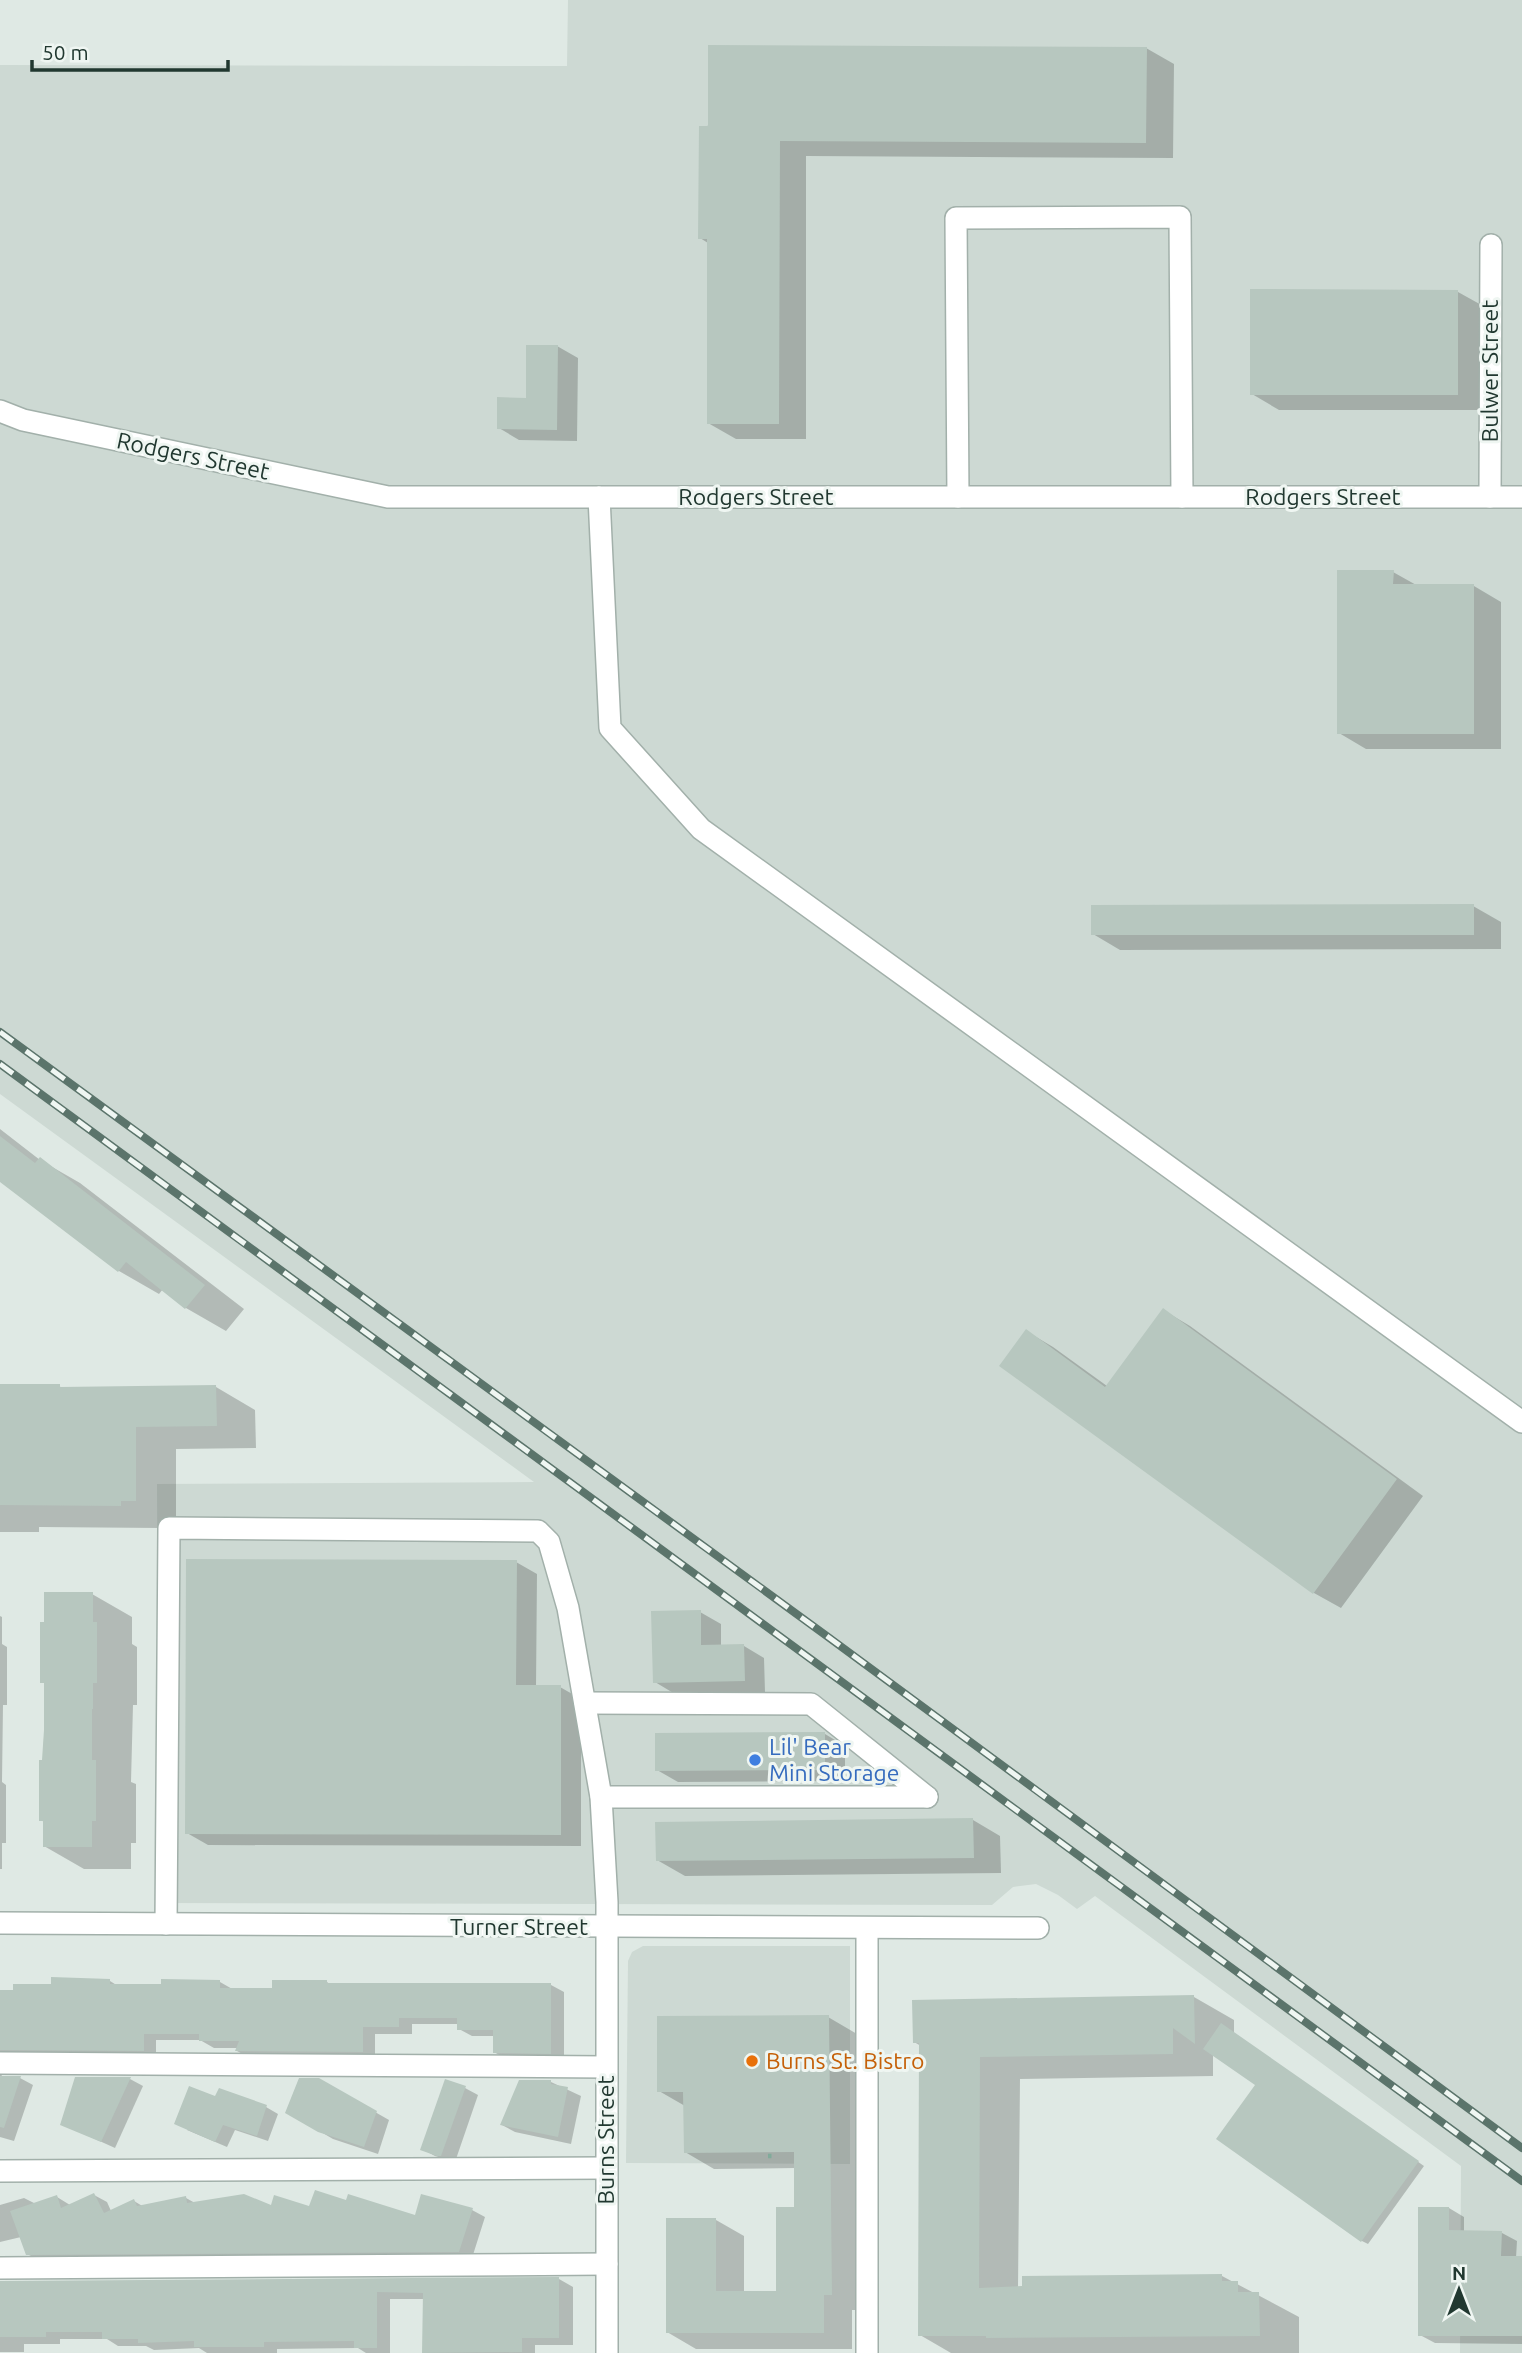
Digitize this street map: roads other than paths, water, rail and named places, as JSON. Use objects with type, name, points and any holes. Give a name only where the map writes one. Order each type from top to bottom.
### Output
[{"type":"street","points":[[958,497],[956,218],[1180,217],[1182,497]]},
{"type":"street","name":"Bulwer Street","points":[[1490,497],[1491,245]]},
{"type":"street","name":"Rodgers Street","points":[[0,411],[23,420],[388,497],[1522,497]]},
{"type":"street","points":[[599,497],[610,728],[701,828],[1522,1422]]},
{"type":"street","name":"Burns Street","points":[[166,1924],[169,1528],[538,1531],[549,1542],[568,1608],[601,1797],[607,1927],[607,2353]]},
{"type":"street","points":[[585,1703],[811,1704],[927,1797],[601,1797]]},
{"type":"street","name":"Turner Street","points":[[0,1923],[1038,1928]]},
{"type":"street","points":[[867,1928],[867,2353]]},
{"type":"street","points":[[0,2063],[606,2067]]},
{"type":"street","points":[[0,2171],[607,2168]]},
{"type":"street","points":[[0,2268],[607,2264]]},
{"type":"railway","points":[[0,1032],[1522,2148]]},
{"type":"railway","points":[[0,1064],[1522,2181]]},
{"type":"place","name":"Lil' Bear Mini Storage","points":[[755,1760]]},
{"type":"place","name":"Burns St. Bistro","points":[[752,2061]]}]
